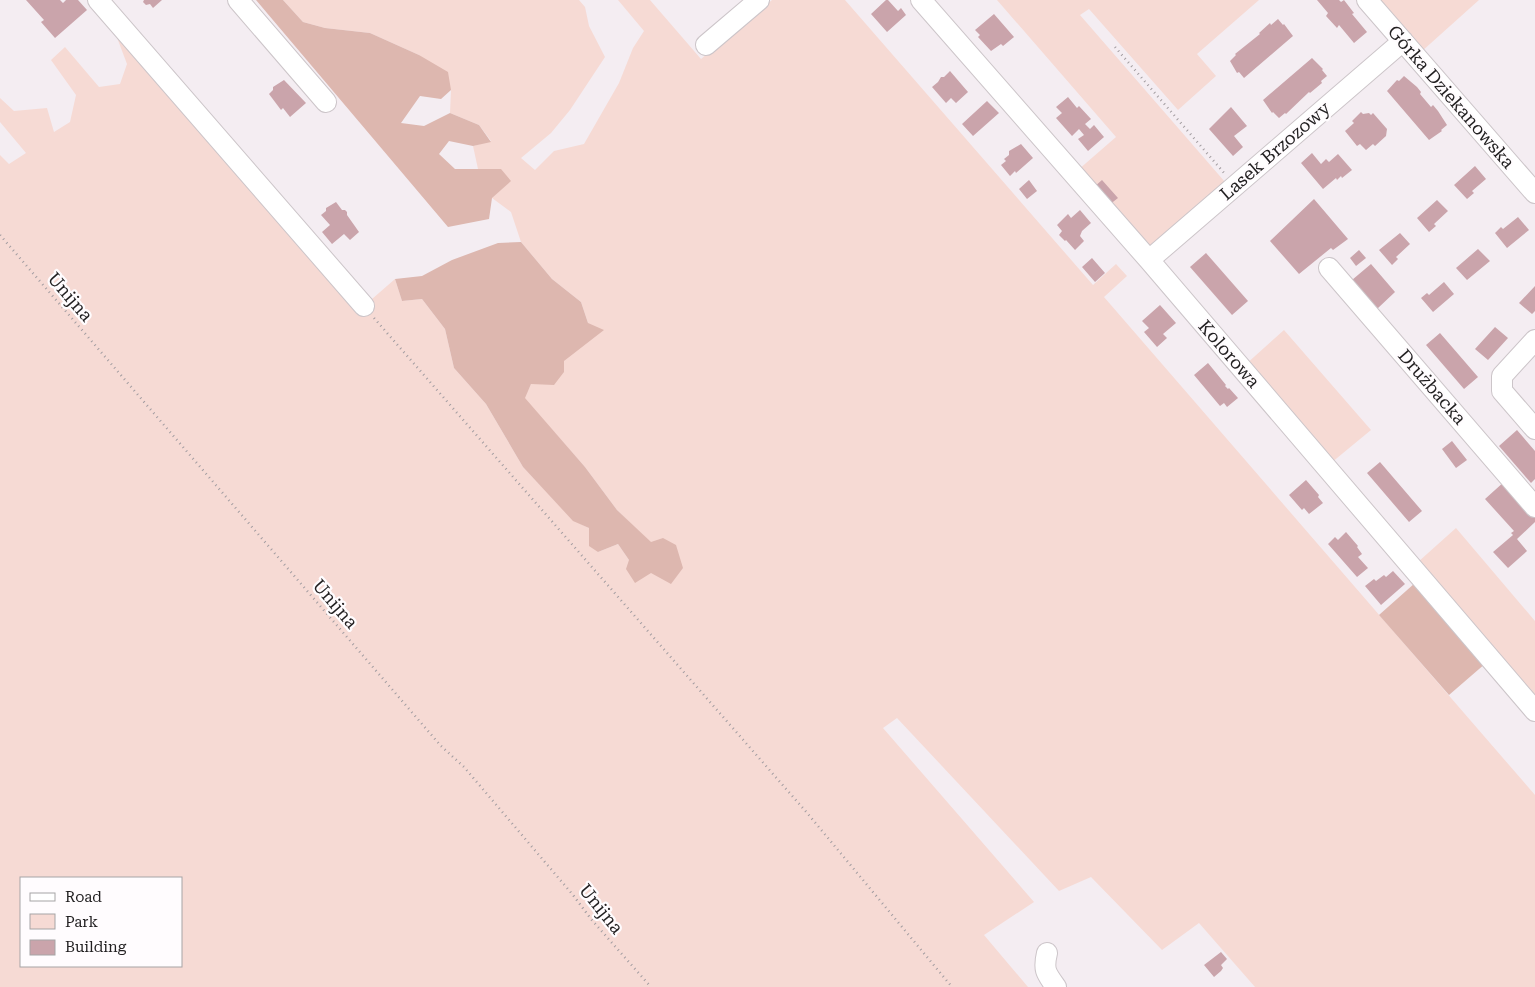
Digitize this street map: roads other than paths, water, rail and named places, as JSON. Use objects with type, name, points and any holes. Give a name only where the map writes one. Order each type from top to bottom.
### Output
[{"type":"street","points":[[98,0],[364,306]]},
{"type":"street","points":[[238,0],[326,102]]},
{"type":"street","points":[[706,46],[759,0]]},
{"type":"street","name":"Kolorowa","points":[[921,0],[1148,260],[1535,711]]},
{"type":"street","name":"Górka Dziekanowska","points":[[1367,0],[1535,193]]},
{"type":"street","name":"Lasek Brzozowy","points":[[1148,260],[1402,41]]},
{"type":"street","name":"Drużbacka","points":[[1329,268],[1535,507]]},
{"type":"street","points":[[1535,340],[1502,376],[1502,391],[1535,429]]},
{"type":"street","points":[[1047,953],[1044,967],[1046,974],[1056,987]]}]
